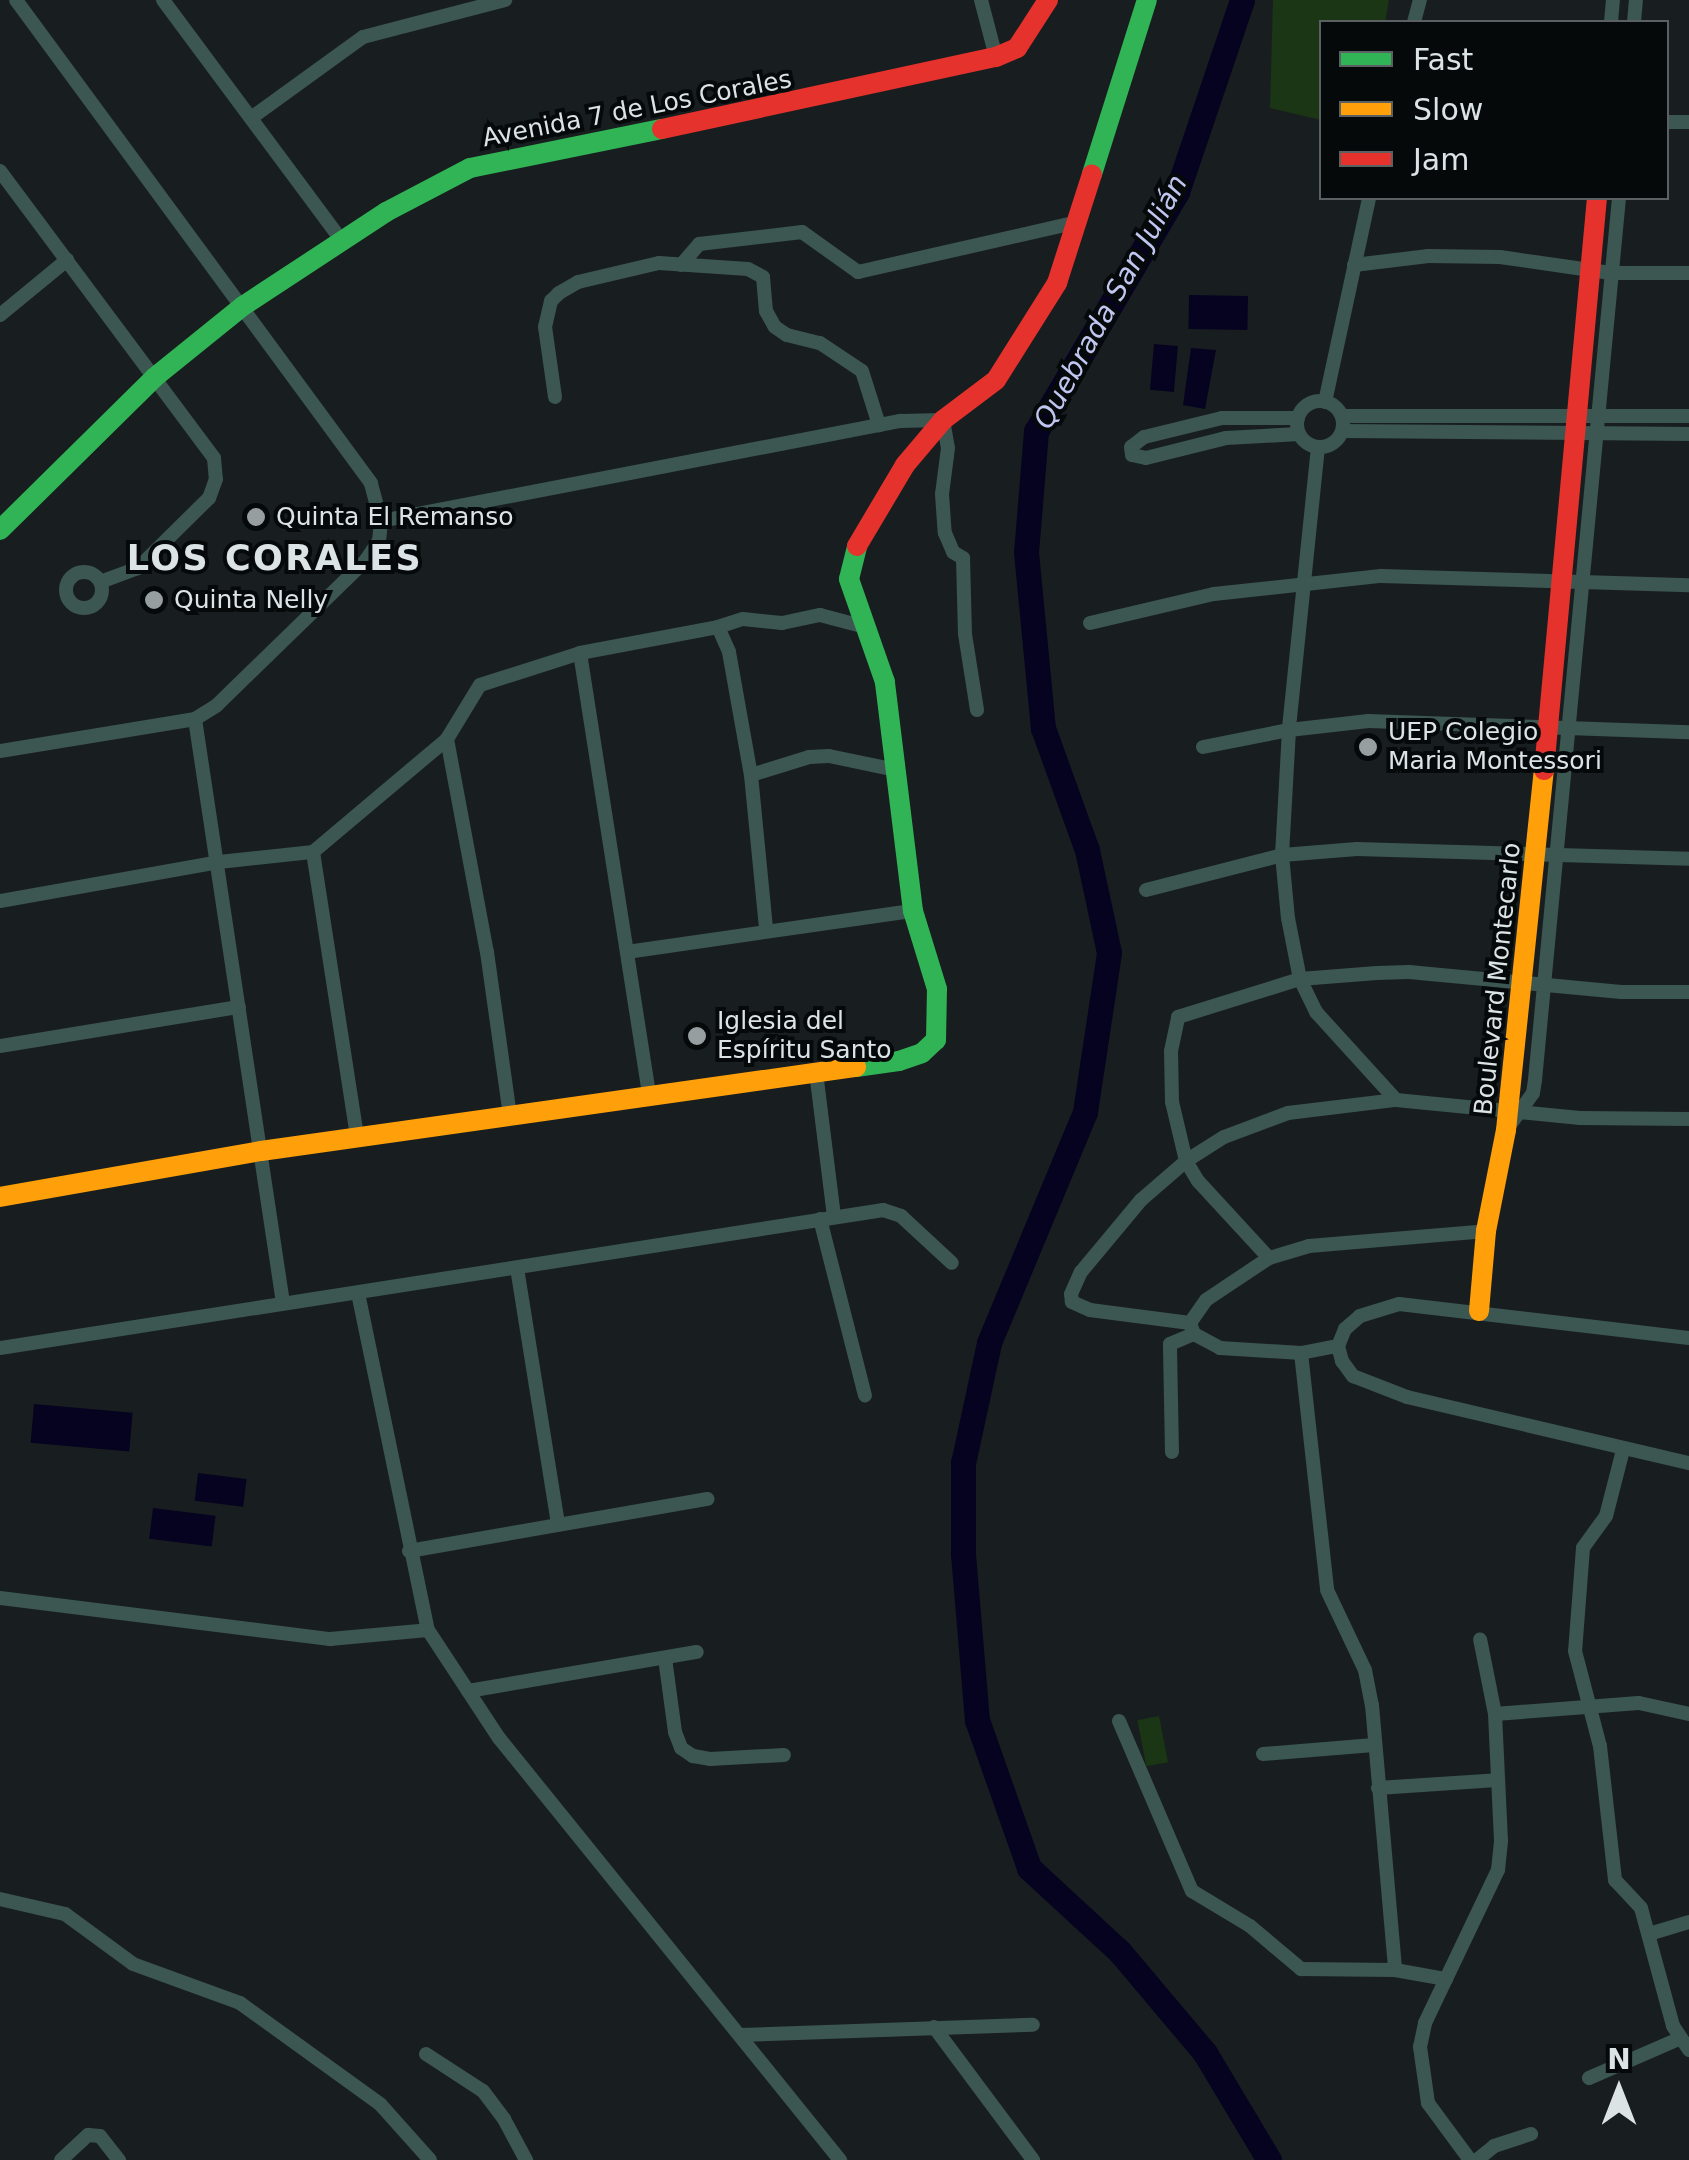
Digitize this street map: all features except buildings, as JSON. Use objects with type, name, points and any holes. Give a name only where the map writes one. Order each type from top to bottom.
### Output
[{"type":"street","points":[[0,752],[195,719],[217,705],[366,560],[379,541],[381,521],[372,483],[16,0]]},
{"type":"street","points":[[164,0],[342,241]]},
{"type":"street","points":[[251,118],[363,37],[505,0]]},
{"type":"street","points":[[981,0],[996,58]]},
{"type":"street","name":"Avenida 7 de Los Corales","points":[[0,530],[155,377],[243,306],[342,241],[470,168],[868,88],[996,58],[1017,48],[1048,0]]},
{"type":"street","points":[[0,1197],[260,1151],[899,1061],[922,1053],[936,1040],[937,989],[913,911],[885,682],[850,579],[854,552],[905,466],[944,420],[996,380],[1056,284],[1116,88],[1148,0]]},
{"type":"street","points":[[0,170],[214,458],[216,479],[209,498],[138,568],[100,582]]},
{"type":"street","points":[[1342,424],[1326,402],[1370,200]]},
{"type":"street","name":"Boulevard Montecarlo","points":[[1597,200],[1601,271]]},
{"type":"street","name":"Boulevard Montecarlo","points":[[1512,1118],[1522,985],[1536,855],[1557,727],[1601,271],[1618,200]]},
{"type":"street","points":[[681,265],[698,244],[802,232],[858,272],[1078,222]]},
{"type":"street","points":[[1354,264],[1428,256],[1500,257],[1601,271],[1689,273]]},
{"type":"street","points":[[0,315],[67,260]]},
{"type":"street","points":[[556,397],[545,327],[551,301],[558,293],[578,282],[659,263],[748,269],[763,278],[766,311],[774,327],[787,335],[820,343],[862,371],[879,425]]},
{"type":"street","points":[[1299,434],[1298,418],[1308,404],[1326,402]]},
{"type":"street","points":[[1342,424],[1586,423],[1689,416]]},
{"type":"street","points":[[1298,418],[1222,418],[1144,437],[1132,447],[1132,454],[1146,458],[1226,438],[1299,434],[1318,448]]},
{"type":"street","points":[[381,521],[879,425],[944,420]]},
{"type":"street","points":[[944,420],[948,448],[942,494],[945,533],[953,552],[962,558],[965,634],[977,710]]},
{"type":"street","points":[[1586,423],[1689,434]]},
{"type":"street","points":[[1318,448],[1333,444],[1342,424]]},
{"type":"street","points":[[1318,448],[1302,583],[1282,855],[1300,980],[1329,1030],[1396,1100]]},
{"type":"street","points":[[1090,622],[1214,594],[1422,575],[1689,585]]},
{"type":"street","points":[[0,901],[218,862],[313,852],[447,738],[480,685],[580,654],[743,619],[782,623],[820,616],[865,628]]},
{"type":"street","points":[[718,627],[729,652],[751,775],[766,929]]},
{"type":"street","points":[[580,654],[649,1096]]},
{"type":"street","points":[[195,719],[283,1303]]},
{"type":"street","points":[[1203,746],[1290,730],[1414,720],[1689,732]]},
{"type":"street","name":"Boulevard Montecarlo","points":[[1512,1118],[1535,1080],[1558,857],[1557,727]]},
{"type":"street","points":[[447,738],[487,952],[510,1116]]},
{"type":"street","points":[[751,775],[809,757],[829,756],[896,770]]},
{"type":"street","points":[[1146,890],[1282,855],[1396,848],[1689,859]]},
{"type":"street","points":[[313,852],[357,1137]]},
{"type":"street","points":[[627,952],[766,929],[913,911]]},
{"type":"street","points":[[1269,1258],[1198,1181],[1186,1161],[1172,1102],[1171,1051],[1178,1018],[1300,980],[1410,972],[1522,985],[1689,992]]},
{"type":"street","points":[[0,1046],[239,1007]]},
{"type":"street","points":[[816,1072],[827,1218],[865,1395]]},
{"type":"street","points":[[1338,1346],[1301,1354],[1220,1348],[1192,1328],[1090,1310],[1072,1302],[1071,1294],[1081,1272],[1127,1215],[1186,1161],[1224,1138],[1288,1113],[1396,1100],[1512,1118],[1689,1119]]},
{"type":"street","points":[[1478,1311],[1486,1231],[1512,1118]]},
{"type":"street","points":[[0,1348],[882,1210],[901,1216],[952,1263]]},
{"type":"street","points":[[1172,1452],[1170,1344],[1192,1328],[1206,1300],[1269,1258],[1336,1242],[1486,1231]]},
{"type":"street","points":[[517,1268],[558,1524]]},
{"type":"street","points":[[358,1293],[428,1630],[498,1738],[840,2160]]},
{"type":"street","points":[[1689,1338],[1399,1304],[1377,1308],[1345,1328],[1338,1346],[1352,1376],[1372,1385],[1689,1464]]},
{"type":"street","points":[[1301,1354],[1326,1590],[1366,1670],[1395,1970]]},
{"type":"street","points":[[1590,2078],[1685,2044],[1663,1996],[1640,1908],[1615,1880],[1603,1768],[1575,1651],[1583,1548],[1606,1516],[1624,1450]]},
{"type":"street","points":[[409,1551],[708,1499]]},
{"type":"street","points":[[0,1598],[330,1639],[428,1630]]},
{"type":"street","points":[[1480,1639],[1496,1714],[1498,1870],[1426,2023],[1420,2076],[1428,2103],[1474,2160],[1494,2146],[1531,2134]]},
{"type":"street","points":[[468,1691],[697,1652]]},
{"type":"street","points":[[666,1658],[675,1732],[681,1748],[693,1756],[710,1759],[784,1755]]},
{"type":"street","points":[[1496,1714],[1639,1703],[1689,1714]]},
{"type":"street","points":[[1119,1720],[1192,1891],[1250,1926],[1301,1969],[1395,1970],[1446,1979]]},
{"type":"street","points":[[1263,1754],[1374,1746]]},
{"type":"street","points":[[1378,1788],[1497,1780]]},
{"type":"street","points":[[0,1899],[65,1914],[132,1964],[240,2003],[380,2104],[430,2160]]},
{"type":"street","points":[[1649,1934],[1689,1922]]},
{"type":"street","points":[[740,2035],[1033,2026]]},
{"type":"street","points":[[934,2027],[1033,2160]]},
{"type":"street","points":[[426,2054],[482,2092],[504,2119],[526,2160]]},
{"type":"street","points":[[61,2160],[88,2135],[100,2136],[119,2160]]},
{"type":"green space","points":[[1273,0],[1389,0],[1385,20],[1319,20],[1319,120],[1270,108]]},
{"type":"green space","points":[[1159,1716],[1168,1762],[1146,1766],[1137,1720]]},
{"type":"water","points":[[1189,295],[1248,296],[1247,330],[1188,329]]},
{"type":"water","points":[[1154,344],[1178,346],[1174,392],[1150,390]]},
{"type":"water","points":[[1191,348],[1216,350],[1205,409],[1183,405]]},
{"type":"water","points":[[34,1404],[133,1413],[129,1451],[31,1443]]},
{"type":"water","points":[[198,1473],[247,1479],[243,1507],[195,1501]]},
{"type":"water","points":[[153,1508],[216,1516],[212,1546],[149,1539]]},
{"type":"waterway","name":"Quebrada San Julián","points":[[1242,0],[1177,192],[1036,431],[1026,552],[1043,728],[1087,850],[1109,953],[1085,1112],[989,1343],[963,1463],[963,1554],[977,1720],[1029,1868],[1120,1952],[1205,2053],[1269,2160]]},
{"type":"traffic: fast","points":[[1092,174],[1147,0]]},
{"type":"traffic: fast","points":[[0,530],[155,377],[243,306],[386,212],[470,168],[662,129]]},
{"type":"traffic: fast","points":[[856,1067],[899,1061],[922,1053],[936,1040],[937,989],[913,911],[885,682],[849,579],[857,546]]},
{"type":"traffic: slow","points":[[1479,1311],[1486,1231],[1506,1130],[1544,770]]},
{"type":"traffic: slow","points":[[0,1197],[261,1151],[856,1067]]},
{"type":"traffic: jam","points":[[662,129],[996,57],[1017,48],[1048,0]]},
{"type":"traffic: jam","points":[[857,546],[905,465],[943,420],[996,380],[1057,283],[1092,174]]},
{"type":"traffic: jam","points":[[1544,770],[1597,200]]},
{"type":"place","name":"Quinta El Remanso","points":[[256,517]]},
{"type":"place","name":"Quinta Nelly","points":[[154,600]]},
{"type":"place","name":"UEP Colegio Maria Montessori","points":[[1368,747]]},
{"type":"place","name":"Iglesia del Espíritu Santo","points":[[697,1036]]},
{"type":"district","name":"LOS CORALES","points":[[275,558]]}]
